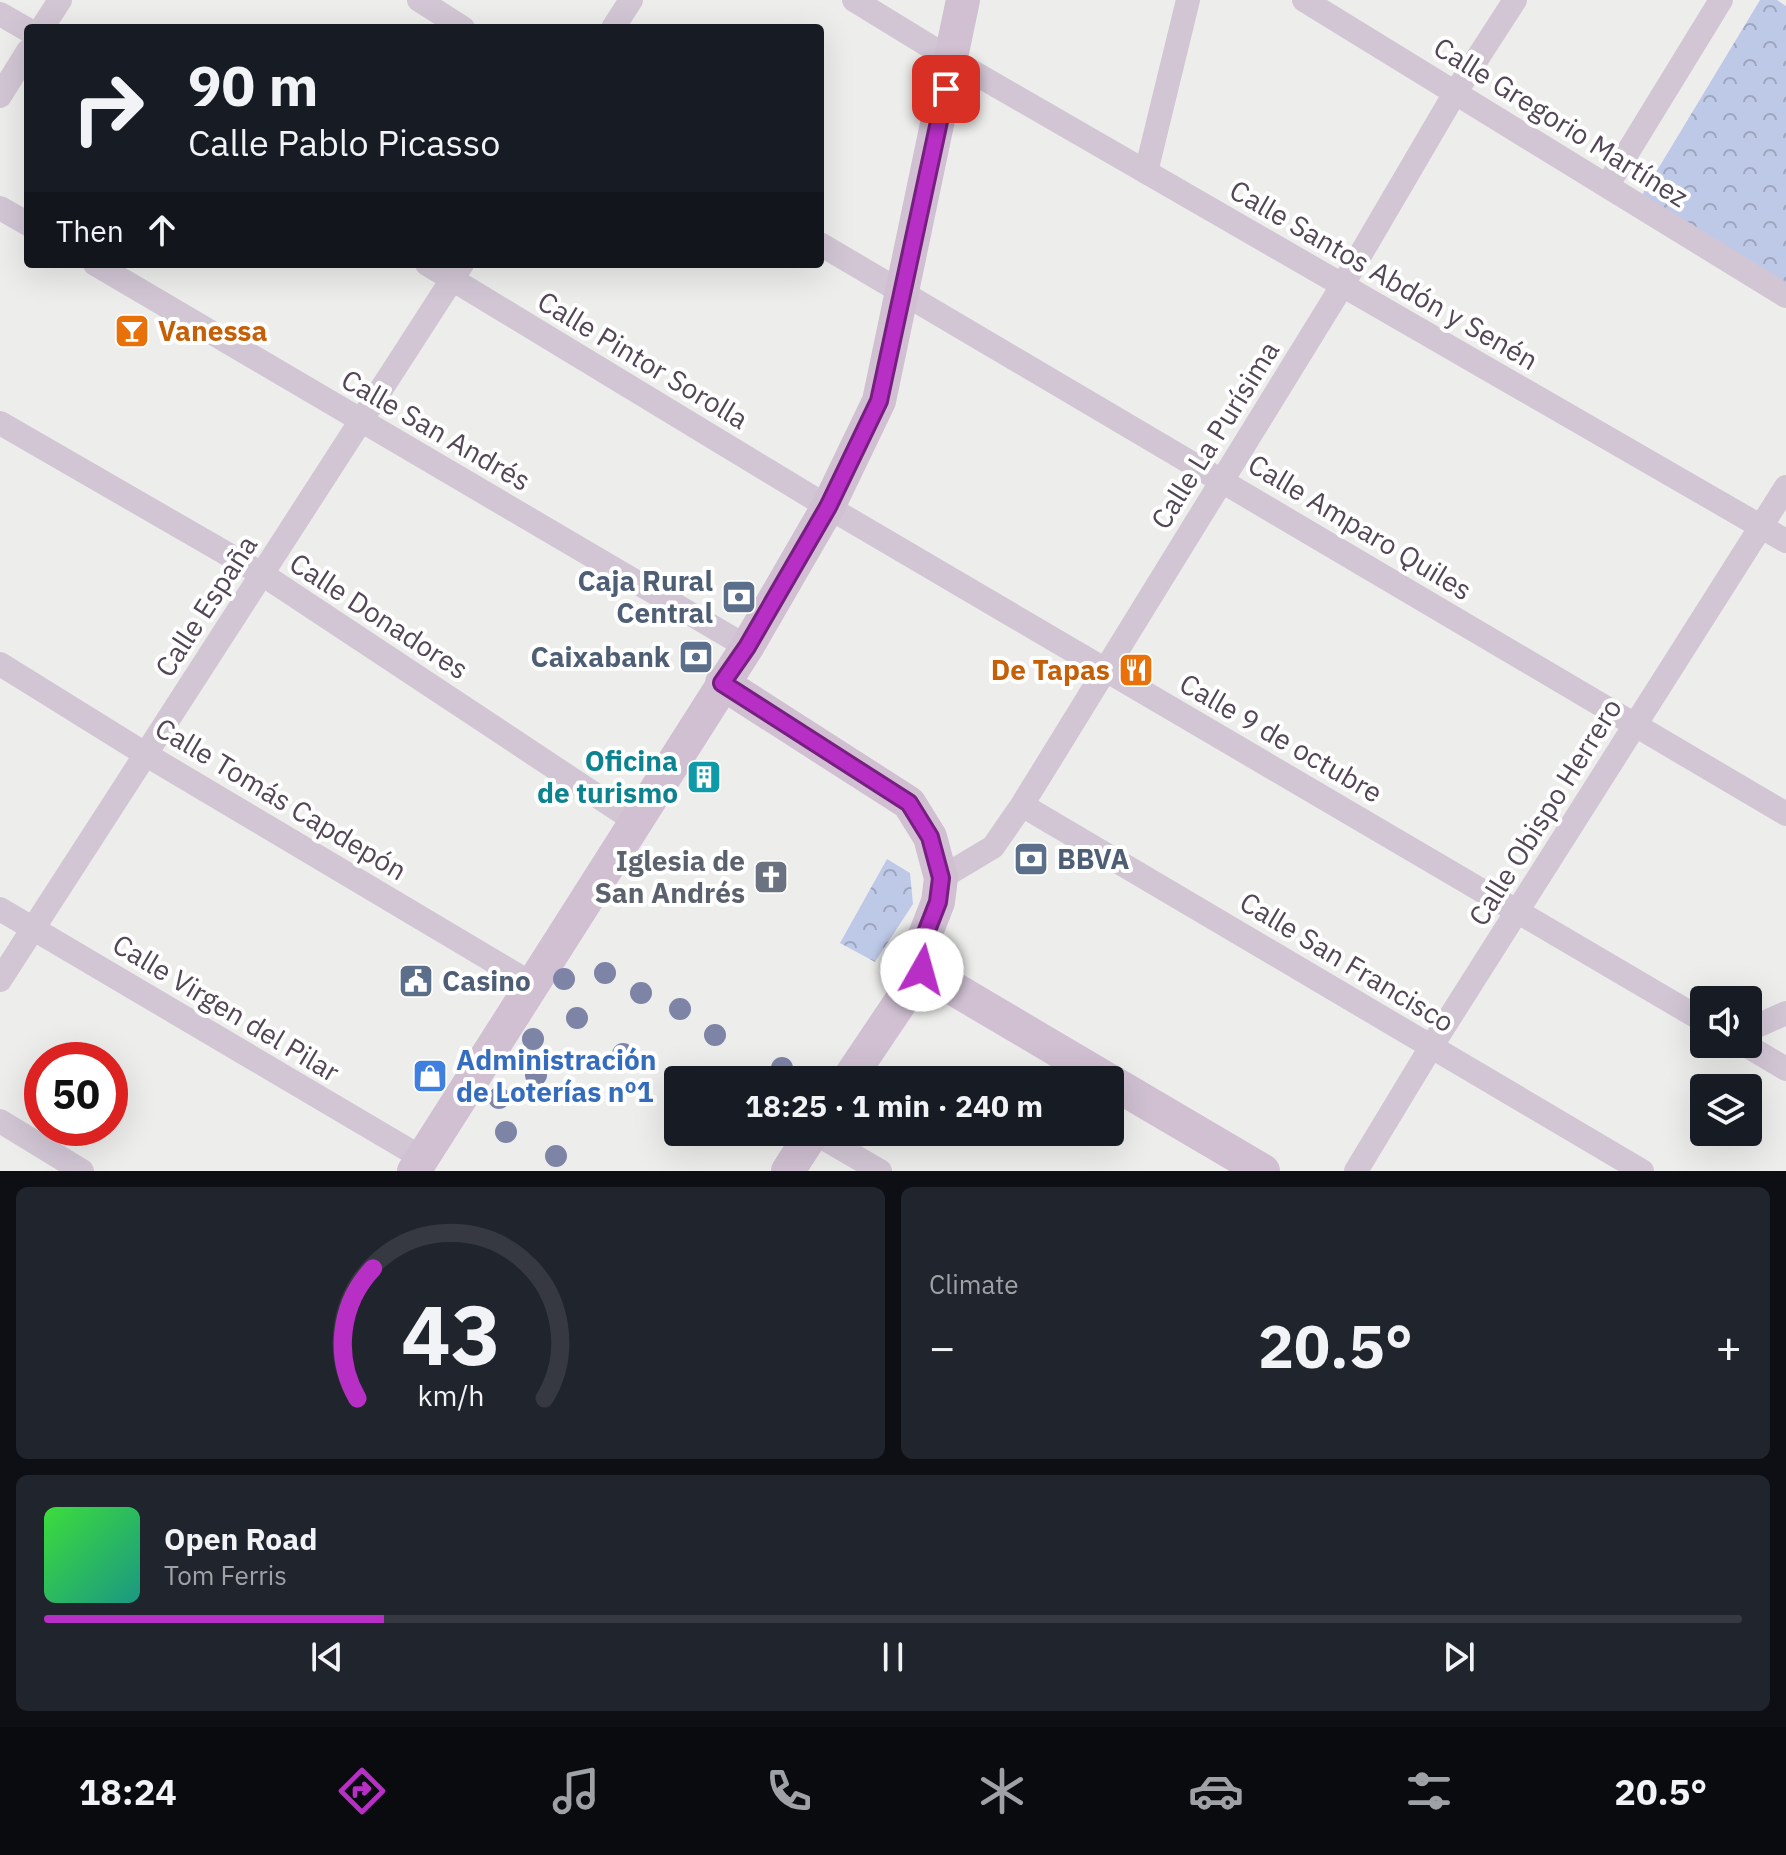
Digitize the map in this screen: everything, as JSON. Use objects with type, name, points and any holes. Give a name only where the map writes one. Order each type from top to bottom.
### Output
[{"type":"main road","points":[[418,1165],[747,647],[828,507],[879,401],[963,0]]},
{"type":"main road","points":[[722,683],[909,803],[930,837],[941,878],[938,902],[922,943],[922,970],[857,1066]]},
{"type":"main road","points":[[922,970],[1085,1066]]},
{"type":"main road","points":[[1124,1089],[1263,1171]]},
{"type":"main road","points":[[788,1171],[804,1146]]},
{"type":"street","points":[[45,24],[60,0]]},
{"type":"street","points":[[419,0],[457,24]]},
{"type":"street","points":[[616,24],[631,0]]},
{"type":"street","name":"Calle Santos Abdón y Senén","points":[[854,0],[952,60],[1786,541]]},
{"type":"street","points":[[1146,172],[1188,0]]},
{"type":"street","name":"Calle Gregorio Martínez","points":[[1304,0],[1786,296]]},
{"type":"street","name":"Calle La Purísima","points":[[941,878],[993,847],[1022,805],[1342,286],[1455,93],[1515,0]]},
{"type":"street","points":[[1607,186],[1721,0]]},
{"type":"street","points":[[0,14],[24,28]]},
{"type":"street","points":[[0,96],[24,57]]},
{"type":"street","points":[[0,208],[24,222]]},
{"type":"street","name":"Calle Amparo Quiles","points":[[824,246],[1786,814]]},
{"type":"street","name":"Calle San Andrés","points":[[102,268],[747,647]]},
{"type":"street","name":"Calle España","points":[[0,980],[457,271]]},
{"type":"street","name":"Calle Pintor Sorolla","points":[[457,271],[828,507]]},
{"type":"street","name":"Calle Donadores","points":[[0,423],[262,574],[635,821]]},
{"type":"street","name":"Calle Obispo Herrero","points":[[1356,1171],[1431,1047],[1786,487]]},
{"type":"street","name":"Calle 9 de octubre","points":[[828,507],[1690,1013]]},
{"type":"street","name":"Calle Tomás Capdepón","points":[[0,664],[532,984]]},
{"type":"street","name":"Calle San Francisco","points":[[1022,805],[1642,1171]]},
{"type":"street","name":"Calle Virgen del Pilar","points":[[0,909],[418,1165]]},
{"type":"street","points":[[1762,1024],[1786,1013]]},
{"type":"street","points":[[1762,1055],[1786,1069]]},
{"type":"street","points":[[0,1121],[82,1171]]},
{"type":"street","points":[[837,1146],[880,1171]]},
{"type":"green space","points":[[1760,0],[1777,0],[1786,6],[1786,283],[1641,197]]},
{"type":"green space","points":[[887,859],[910,873],[913,904],[875,962],[840,943]]},
{"type":"place","name":"Vanessa","points":[[132,331]]},
{"type":"place","name":"Caja Rural Central","points":[[739,597]]},
{"type":"place","name":"Caixabank","points":[[696,657]]},
{"type":"place","name":"De Tapas","points":[[1136,670]]},
{"type":"place","name":"Oficina de turismo","points":[[704,777]]},
{"type":"place","name":"BBVA","points":[[1031,859]]},
{"type":"place","name":"Iglesia de San Andrés","points":[[771,877]]},
{"type":"place","name":"Casino","points":[[416,981]]},
{"type":"place","name":"Administración de Loterías nº1","points":[[430,1076]]},
{"type":"route","points":[[922,970],[922,943],[938,902],[941,878],[930,837],[909,803],[722,683],[747,647],[828,507],[879,401],[946,89]]}]
